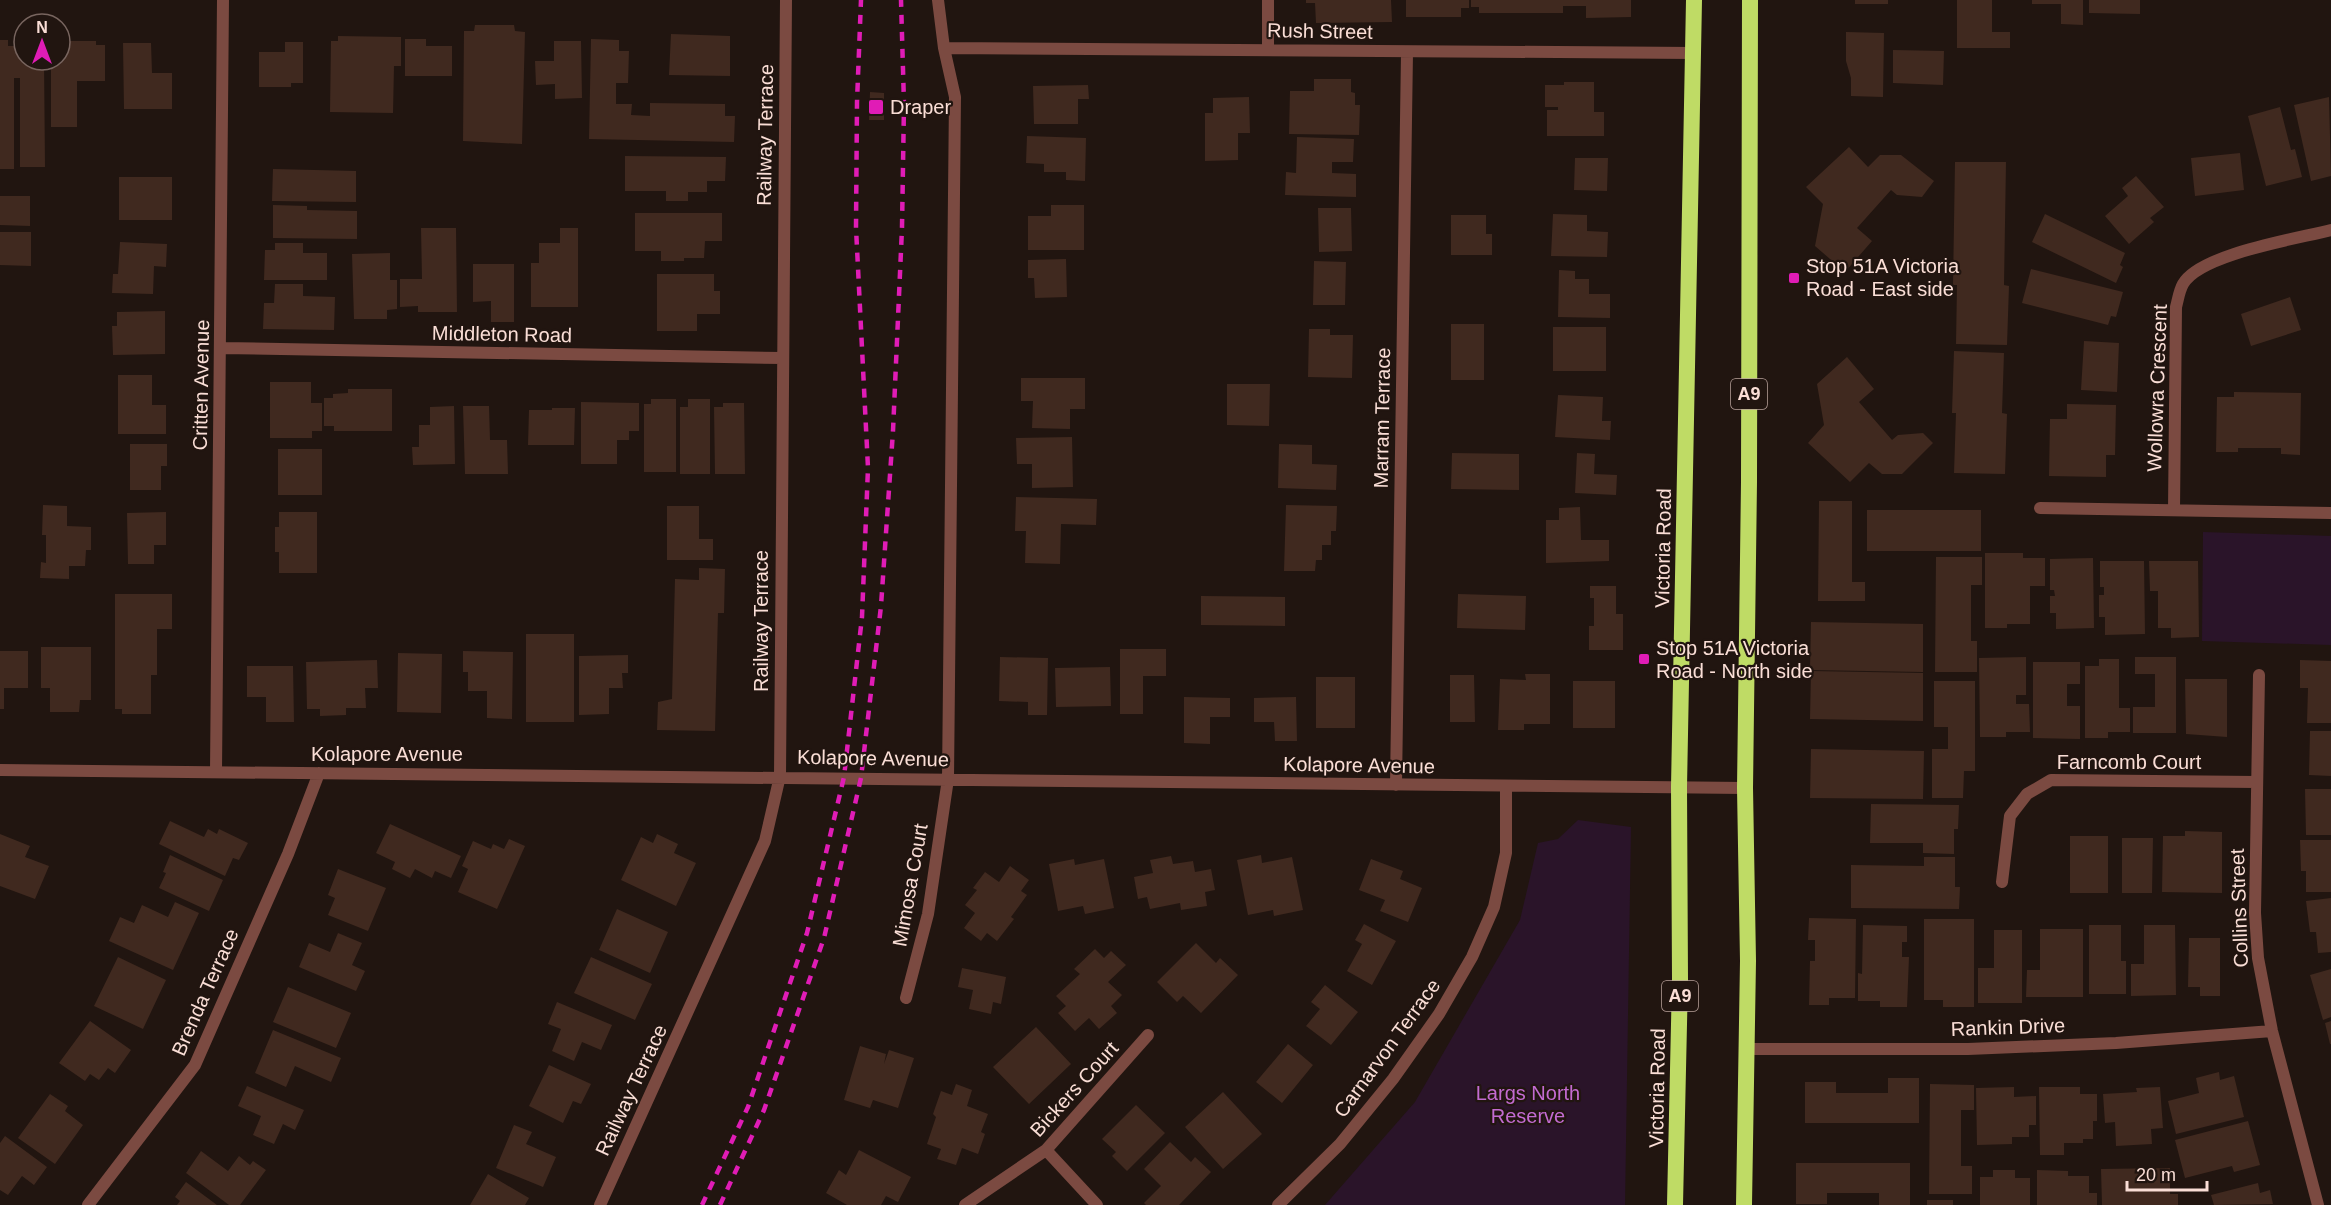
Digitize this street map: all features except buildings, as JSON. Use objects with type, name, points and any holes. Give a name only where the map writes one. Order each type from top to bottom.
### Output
[{"type":"highway","name":"Victoria Road","points":[[1675,1205],[1680,979],[1679,787],[1695,53],[1694,0]]},
{"type":"highway","name":"A9","points":[[1744,1205],[1748,961],[1745,788],[1749,482],[1750,0]]},
{"type":"street","name":"Critten Avenue","points":[[216,771],[224,0]]},
{"type":"street","name":"Railway Terrace","points":[[600,1205],[765,841],[780,776],[786,0]]},
{"type":"street","points":[[938,0],[944,48],[954,97],[948,778]]},
{"type":"street","points":[[1268,0],[1268,49]]},
{"type":"street","name":"Rush Street","points":[[944,48],[1695,53]]},
{"type":"street","name":"Marram Terrace","points":[[1396,785],[1407,52]]},
{"type":"street","name":"Wollowra Crescent","points":[[2174,510],[2176,307],[2183,284],[2196,271],[2219,258],[2331,230]]},
{"type":"street","name":"Middleton Road","points":[[221,348],[782,358]]},
{"type":"street","points":[[2040,508],[2331,513]]},
{"type":"street","name":"Collins Street","points":[[2259,675],[2255,913],[2258,958],[2272,1031],[2318,1205]]},
{"type":"street","name":"Kolapore Avenue","points":[[0,770],[780,776],[1745,788]]},
{"type":"street","name":"Brenda Terrace","points":[[88,1205],[195,1065],[288,854],[319,773]]},
{"type":"street","name":"Mimosa Court","points":[[906,998],[928,914],[948,778]]},
{"type":"street","name":"Farncomb Court","points":[[2002,882],[2010,816],[2027,794],[2051,780],[2256,782]]},
{"type":"street","name":"Carnarvon Terrace","points":[[1278,1205],[1340,1144],[1393,1079],[1439,1014],[1472,957],[1494,906],[1506,853],[1506,786]]},
{"type":"street","name":"Rankin Drive","points":[[1745,1049],[1968,1049],[2116,1043],[2272,1031]]},
{"type":"street","name":"Bickers Court","points":[[965,1205],[1046,1150],[1148,1035]]},
{"type":"street","points":[[1046,1150],[1097,1205]]},
{"type":"green space","points":[[2203,532],[2331,536],[2331,645],[2202,641]]},
{"type":"green space","name":"Largs North Reserve","points":[[1578,820],[1631,827],[1625,1205],[1325,1205],[1415,1102],[1520,920],[1538,843],[1558,839]]},
{"type":"railway","points":[[702,1205],[748,1107],[807,933],[844,777],[862,617],[868,468],[856,228],[861,0]]},
{"type":"railway","points":[[720,1205],[764,1110],[824,938],[861,778],[881,606],[893,431],[902,228],[904,104],[901,0]]},
{"type":"place","name":"Draper","points":[[876,107]]},
{"type":"place","name":"Stop 51A Victoria Road - East side","points":[[1794,278]]},
{"type":"place","name":"Stop 51A Victoria Road - North side","points":[[1644,659]]}]
